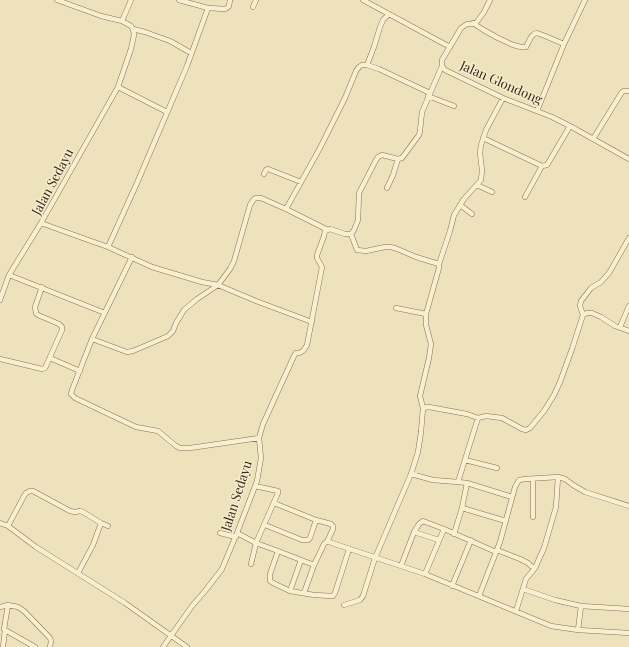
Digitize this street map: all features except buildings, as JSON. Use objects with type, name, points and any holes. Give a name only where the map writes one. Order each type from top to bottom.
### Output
[{"type":"street","points":[[57,0],[101,16],[122,21],[131,26],[133,29],[170,41],[192,53]]},
{"type":"street","points":[[122,21],[131,0]]},
{"type":"street","points":[[179,0],[208,8],[228,8],[230,0]]},
{"type":"street","points":[[253,7],[256,0]]},
{"type":"street","points":[[363,0],[371,2],[389,14],[450,47]]},
{"type":"street","name":"Jalan Glondong","points":[[490,0],[476,23],[467,24],[461,28],[442,60],[442,66],[446,70],[503,98],[570,126],[629,159]]},
{"type":"street","points":[[536,111],[564,44],[585,0]]},
{"type":"street","points":[[108,246],[168,112],[192,53],[208,8]]},
{"type":"street","points":[[367,65],[380,26],[389,14]]},
{"type":"street","points":[[473,23],[496,37],[521,47],[526,47],[534,34],[542,34],[564,44]]},
{"type":"street","name":"Jalan Sedayu","points":[[133,29],[134,35],[131,49],[118,87],[41,223],[108,246],[152,267],[202,282],[218,285],[312,322]]},
{"type":"street","points":[[286,208],[320,148],[345,98],[356,71],[362,65],[379,68],[454,106]]},
{"type":"street","points":[[351,234],[358,220],[359,193],[376,160],[382,155],[398,159],[402,158],[419,135],[422,112],[442,66]]},
{"type":"street","points":[[118,87],[168,112]]},
{"type":"street","points":[[593,139],[622,92],[629,91]]},
{"type":"street","points":[[344,604],[360,600],[362,598],[375,558],[412,474],[420,438],[423,408],[420,396],[431,344],[426,325],[426,314],[454,215],[464,199],[481,180],[481,145],[486,130],[503,98]]},
{"type":"street","points":[[525,197],[542,166],[547,165],[570,126]]},
{"type":"street","points":[[483,138],[542,166]]},
{"type":"street","points":[[387,188],[398,159]]},
{"type":"street","points":[[264,174],[265,170],[267,169],[301,182]]},
{"type":"street","points":[[477,185],[492,192]]},
{"type":"street","points":[[92,339],[123,351],[133,351],[168,336],[173,331],[184,310],[218,285],[230,270],[250,205],[256,198],[261,198],[286,208],[328,230],[330,229],[345,234],[351,234]]},
{"type":"street","points":[[460,205],[472,214]]},
{"type":"street","points":[[0,300],[9,275],[41,223]]},
{"type":"street","name":"Jalan Sedayu","points":[[163,647],[192,606],[222,569],[237,535],[257,481],[261,458],[259,438],[263,424],[295,353],[303,351],[307,345],[322,267],[317,255],[326,231],[328,230]]},
{"type":"street","points":[[351,234],[357,250],[366,251],[390,247],[439,264]]},
{"type":"street","points":[[423,408],[429,407],[467,414],[478,418],[494,416],[502,418],[522,429],[526,430],[530,428],[554,395],[567,363],[583,315],[580,306],[581,300],[591,288],[601,282],[609,273],[629,238]]},
{"type":"street","points":[[132,257],[92,339],[71,392],[73,396],[136,427],[158,431],[180,448],[190,448],[259,438]]},
{"type":"street","points":[[9,275],[105,312]]},
{"type":"street","points":[[0,359],[42,369],[45,368],[62,327],[59,324],[36,313],[35,307],[42,287]]},
{"type":"street","points":[[620,327],[629,306]]},
{"type":"street","points":[[396,308],[426,314]]},
{"type":"street","points":[[583,315],[592,313],[629,331]]},
{"type":"street","points":[[50,358],[80,370]]},
{"type":"street","points":[[458,482],[478,418]]},
{"type":"street","points":[[465,460],[497,468]]},
{"type":"street","points":[[412,474],[433,480],[467,483],[512,497]]},
{"type":"street","points":[[516,611],[526,579],[535,568],[544,548],[556,507],[558,477]]},
{"type":"street","points":[[479,596],[506,521],[515,487],[519,480],[558,477],[565,479],[585,492],[629,506]]},
{"type":"street","points":[[533,479],[533,517]]},
{"type":"street","points":[[454,534],[462,508],[467,483]]},
{"type":"street","points":[[251,564],[256,543],[278,493],[278,491],[255,486]]},
{"type":"street","points":[[8,526],[24,496],[30,491],[33,491],[70,511],[83,512],[108,526]]},
{"type":"street","points":[[274,503],[333,526],[327,542],[324,544],[314,565],[304,594]]},
{"type":"street","points":[[462,508],[506,521]]},
{"type":"street","points":[[265,525],[302,540],[308,540],[316,520]]},
{"type":"street","points":[[400,566],[414,532],[419,524],[425,522],[496,551],[520,559],[535,568]]},
{"type":"street","points":[[0,523],[8,526],[36,547],[125,603],[187,647]]},
{"type":"street","points":[[78,573],[93,545],[101,523]]},
{"type":"street","points":[[425,574],[444,529]]},
{"type":"street","points":[[414,532],[439,540]]},
{"type":"street","points":[[220,533],[237,535],[314,565]]},
{"type":"street","points":[[452,586],[470,540]]},
{"type":"street","points":[[327,542],[425,574],[551,626],[578,630],[629,633]]},
{"type":"street","points":[[278,551],[270,574],[270,581],[273,584],[290,591],[304,594],[334,595],[349,549]]},
{"type":"street","points":[[290,591],[301,560]]},
{"type":"street","points":[[523,589],[555,600],[581,606],[629,609]]},
{"type":"street","points":[[0,607],[8,605],[18,607],[24,611],[48,636],[51,641],[50,647]]},
{"type":"street","points":[[3,647],[8,605]]},
{"type":"street","points":[[578,630],[581,606]]},
{"type":"street","points":[[5,630],[33,647]]}]
